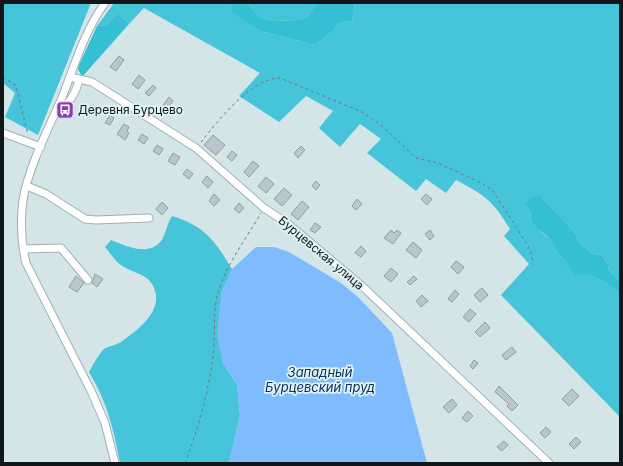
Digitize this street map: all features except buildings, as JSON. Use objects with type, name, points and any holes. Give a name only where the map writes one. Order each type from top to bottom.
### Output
[{"type":"street","points":[[105,3],[88,34],[41,147],[23,198],[20,221],[26,263],[92,393],[105,424],[115,463]]},
{"type":"street","name":"Бурцевская улица","points":[[70,77],[92,82],[196,148],[264,208],[287,223],[362,286],[548,463]]},
{"type":"street","points":[[54,114],[68,105],[78,87],[80,79]]},
{"type":"street","points":[[3,133],[30,141],[41,147]]},
{"type":"street","points":[[27,186],[46,194],[85,219],[149,218]]},
{"type":"street","points":[[23,249],[61,248],[88,280]]},
{"type":"path","points":[[3,78],[16,86],[30,141]]},
{"type":"path","points":[[196,148],[221,117],[256,86],[271,78],[280,78],[362,112],[381,125],[416,158],[438,163],[483,184],[493,191],[530,248],[533,262]]},
{"type":"path","points":[[184,463],[192,444],[207,391],[213,356],[218,294],[227,270],[264,208]]},
{"type":"shaded area","points":[[3,3],[91,3],[38,135],[5,117],[15,93],[3,83]]},
{"type":"shaded area","points":[[114,3],[231,3],[234,12],[260,31],[315,45],[333,31],[338,23],[352,21],[355,3],[620,3],[620,282],[609,270],[607,261],[601,255],[592,253],[578,242],[576,234],[540,196],[530,210],[531,219],[542,233],[550,239],[558,254],[565,260],[575,274],[587,274],[593,276],[620,293],[620,417],[501,295],[529,264],[504,236],[510,229],[498,211],[482,195],[456,180],[446,193],[426,179],[416,191],[367,153],[381,139],[360,124],[340,147],[319,128],[333,111],[306,96],[279,122],[239,96],[260,73],[144,8],[129,24],[120,15],[116,15],[106,25],[97,26]]},
{"type":"shaded area","points":[[231,3],[247,3],[260,17],[271,21],[298,20],[307,17],[317,3],[355,3],[352,21],[338,23],[333,31],[315,45],[260,31],[233,12]]},
{"type":"shaded area","points":[[247,3],[317,3],[307,17],[298,20],[271,21],[260,17]]},
{"type":"shaded area","points":[[116,15],[120,15],[129,24],[82,77],[78,69],[79,65],[97,26],[106,25]]},
{"type":"shaded area","points":[[540,196],[576,234],[578,242],[592,253],[601,255],[607,261],[609,270],[620,282],[620,293],[599,279],[581,274],[575,275],[565,260],[558,254],[550,239],[536,227],[531,219],[530,210],[525,203],[531,197]]},
{"type":"shaded area","points":[[172,216],[193,225],[208,236],[220,250],[232,269],[221,294],[222,361],[237,385],[240,416],[229,463],[120,463],[109,416],[101,394],[89,372],[104,349],[121,342],[142,325],[153,310],[156,302],[156,293],[152,284],[143,276],[121,265],[105,247],[111,240],[137,249],[156,246],[163,238]]},
{"type":"water","name":"Западный Бурцевский пруд","points":[[256,247],[274,247],[289,252],[341,283],[358,297],[392,333],[427,463],[229,463],[240,416],[237,385],[222,361],[217,335],[221,294],[232,269]]},
{"type":"place","name":"Деревня Бурцево","points":[[65,110]]}]
